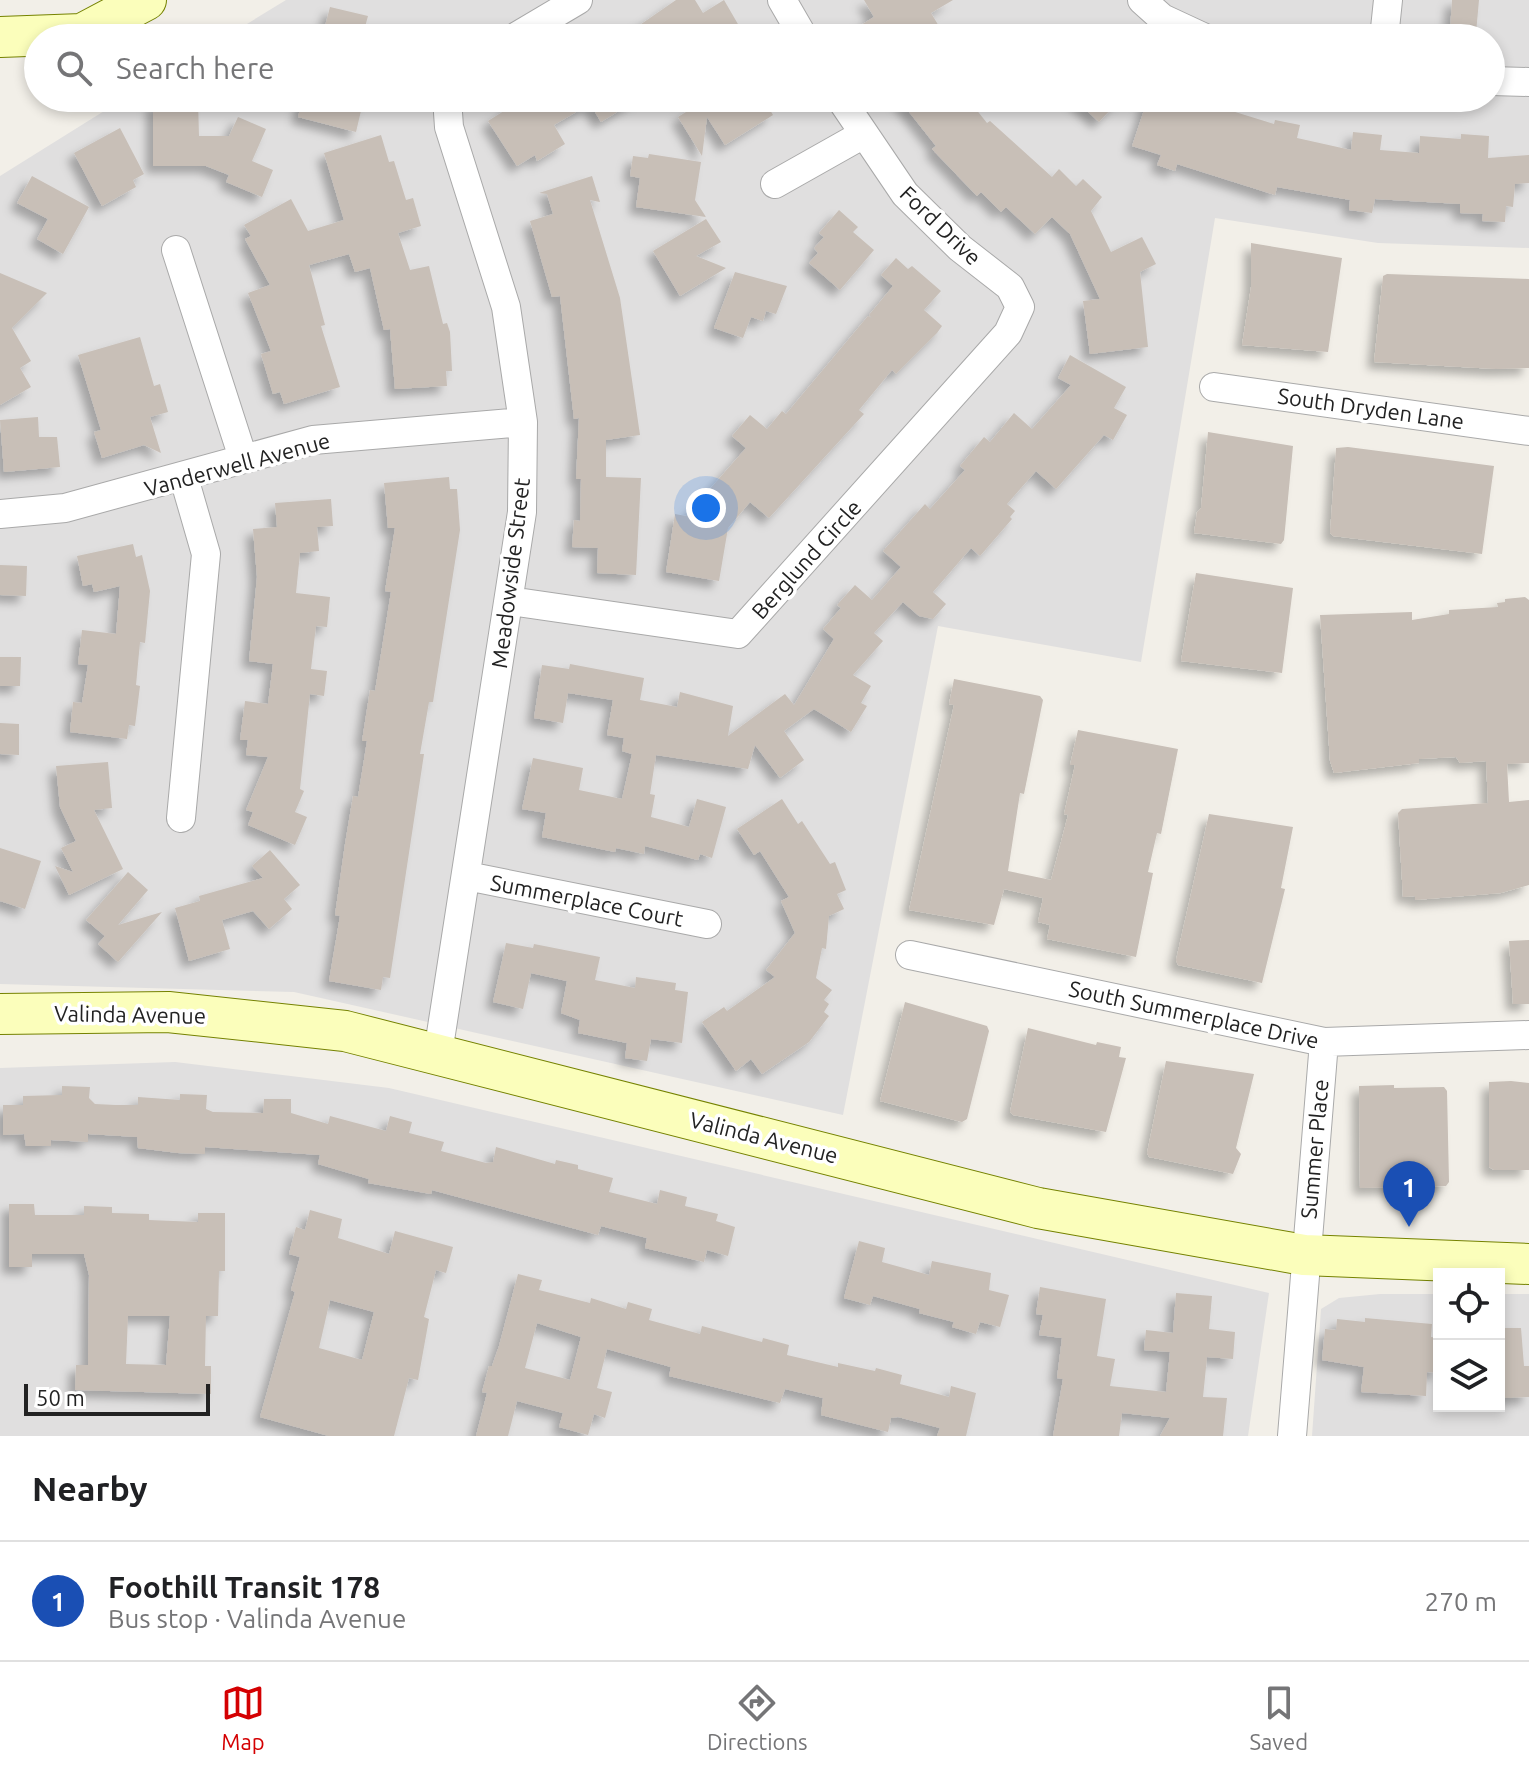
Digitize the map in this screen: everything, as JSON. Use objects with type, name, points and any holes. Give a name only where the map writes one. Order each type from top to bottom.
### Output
[{"type":"main road","points":[[101,24],[146,0]]},
{"type":"main road","points":[[0,37],[24,36]]},
{"type":"main road","name":"Valinda Avenue","points":[[0,1014],[168,1012],[345,1031],[1038,1208],[1304,1255],[1529,1264]]},
{"type":"street","points":[[538,24],[578,0]]},
{"type":"street","points":[[782,0],[796,24]]},
{"type":"street","points":[[1142,0],[1162,18],[1175,24]]},
{"type":"street","points":[[1385,24],[1388,0]]},
{"type":"street","points":[[1505,81],[1529,82]]},
{"type":"street","name":"Meadowside Street","points":[[438,1053],[522,512],[523,422],[506,307],[449,127],[448,112]]},
{"type":"street","name":"Ford Drive","points":[[848,112],[905,194],[960,248],[1010,287],[1020,307]]},
{"type":"street","points":[[775,184],[862,135]]},
{"type":"street","points":[[176,250],[243,458]]},
{"type":"street","name":"Berglund Circle","points":[[510,601],[738,634],[1008,333],[1020,307]]},
{"type":"street","name":"South Dryden Lane","points":[[1214,387],[1529,431]]},
{"type":"street","name":"Vanderwell Avenue","points":[[0,514],[65,508],[184,478],[243,458],[313,440],[523,422]]},
{"type":"street","points":[[181,818],[206,554],[184,478]]},
{"type":"street","name":"Summerplace Court","points":[[467,876],[707,924]]},
{"type":"street","name":"South Summerplace Drive","points":[[910,955],[1324,1042],[1529,1035]]},
{"type":"street","name":"Summer Place","points":[[1292,1436],[1304,1255],[1324,1042]]},
{"type":"shaded area","points":[[286,0],[1529,0],[1529,248],[1378,243],[1215,218],[1141,662],[938,626],[843,1115],[294,992],[0,984],[0,176],[103,112],[1505,112],[1505,24],[247,24]]},
{"type":"shaded area","points":[[175,1062],[389,1088],[1269,1293],[1248,1436],[0,1436],[0,1068]]},
{"type":"shaded area","points":[[1433,1294],[1433,1412],[1505,1412],[1505,1294],[1529,1294],[1529,1436],[1312,1436],[1321,1309],[1339,1298]]},
{"type":"building","points":[[676,0],[695,0],[703,13],[724,0],[738,24],[641,24]]},
{"type":"building","points":[[864,0],[953,0],[931,13],[938,24],[863,24],[874,17]]},
{"type":"building","points":[[1452,0],[1479,0],[1477,24],[1450,24]]},
{"type":"building","points":[[330,7],[368,16],[366,24],[326,24]]},
{"type":"building","points":[[153,112],[198,112],[199,136],[229,136],[238,117],[266,129],[252,161],[273,170],[262,197],[226,182],[229,175],[206,166],[153,166]]},
{"type":"building","points":[[299,112],[361,112],[356,132],[298,117]]},
{"type":"building","points":[[502,112],[576,112],[554,125],[565,144],[537,161],[535,155],[517,166],[488,121]]},
{"type":"building","points":[[595,112],[617,112],[601,122]]},
{"type":"building","points":[[686,112],[771,112],[773,115],[725,145],[707,117],[702,156],[678,117]]},
{"type":"building","points":[[909,112],[978,112],[987,123],[990,121],[1052,177],[1059,169],[1076,186],[1083,179],[1102,197],[1091,211],[1111,252],[1142,237],[1156,264],[1140,272],[1148,347],[1090,354],[1083,301],[1100,299],[1070,234],[1052,217],[1035,234],[1006,207],[1001,212],[981,192],[977,196],[932,149],[936,146]]},
{"type":"building","points":[[1088,112],[1108,112],[1099,122]]},
{"type":"building","points":[[1143,112],[1235,112],[1274,124],[1275,120],[1300,125],[1297,138],[1351,150],[1353,132],[1382,135],[1380,150],[1419,153],[1420,136],[1461,139],[1461,134],[1489,136],[1488,158],[1529,155],[1529,183],[1515,184],[1513,207],[1506,206],[1505,222],[1482,221],[1483,214],[1460,213],[1460,204],[1375,199],[1372,213],[1349,210],[1350,200],[1277,187],[1275,195],[1177,164],[1175,171],[1157,165],[1161,155],[1132,146]]},
{"type":"building","points":[[120,128],[144,174],[133,180],[136,187],[102,206],[74,153]]},
{"type":"building","points":[[381,135],[389,162],[394,161],[406,200],[413,198],[421,226],[398,233],[410,270],[429,266],[443,324],[447,323],[450,332],[452,371],[446,371],[447,386],[395,389],[390,329],[384,330],[370,268],[355,272],[349,254],[309,265],[325,325],[321,326],[340,387],[284,404],[280,392],[273,394],[261,354],[271,351],[248,293],[270,285],[245,239],[251,236],[244,225],[291,199],[308,231],[344,220],[324,153]]},
{"type":"building","points":[[649,154],[701,162],[695,200],[706,217],[636,207],[640,178],[630,176],[633,156],[648,158]]},
{"type":"building","points":[[32,176],[89,207],[63,254],[37,239],[48,219],[17,203]]},
{"type":"building","points":[[592,176],[600,202],[590,200],[620,298],[640,435],[606,440],[606,477],[641,478],[636,575],[597,573],[598,548],[572,547],[574,520],[580,521],[581,479],[576,479],[579,418],[574,419],[560,296],[552,297],[530,221],[553,214],[547,194],[539,193]]},
{"type":"building","points":[[839,210],[858,227],[853,232],[874,250],[840,290],[809,263],[818,253],[814,248],[824,237],[819,233]]},
{"type":"building","points":[[706,219],[721,242],[696,256],[726,268],[680,296],[653,251]]},
{"type":"building","points":[[1251,243],[1342,258],[1328,352],[1242,345],[1251,287]]},
{"type":"building","points":[[896,258],[908,269],[912,266],[941,291],[924,310],[942,326],[937,333],[896,374],[892,370],[859,410],[864,414],[769,518],[750,502],[728,528],[719,581],[666,572],[675,514],[686,516],[746,448],[732,436],[750,415],[767,429],[782,411],[786,414],[868,316],[872,318],[869,315],[893,286],[881,275]]},
{"type":"building","points":[[735,272],[787,286],[776,314],[766,311],[763,321],[751,317],[743,338],[714,328]]},
{"type":"building","points":[[0,273],[47,293],[12,328],[31,361],[20,368],[31,387],[0,405]]},
{"type":"building","points":[[1383,276],[1529,279],[1529,368],[1374,362]]},
{"type":"building","points":[[140,337],[154,386],[160,384],[168,412],[150,417],[161,453],[144,445],[102,458],[94,432],[101,430],[78,355]]},
{"type":"building","points":[[1070,355],[1126,387],[1114,408],[1127,415],[1113,440],[1104,435],[1056,489],[1036,471],[1007,504],[1015,511],[1010,517],[1012,519],[980,556],[971,548],[933,592],[946,604],[933,619],[919,616],[903,602],[874,633],[883,641],[853,675],[871,686],[861,703],[867,706],[851,732],[814,709],[784,731],[804,760],[780,778],[755,745],[748,769],[656,755],[650,794],[655,795],[651,817],[689,827],[697,799],[726,807],[712,858],[700,854],[698,860],[645,846],[644,854],[616,848],[615,852],[542,837],[546,813],[522,809],[533,758],[583,768],[579,790],[622,799],[632,754],[622,751],[624,738],[607,735],[613,700],[568,693],[563,723],[534,718],[542,665],[569,669],[570,664],[644,678],[640,700],[677,707],[680,692],[733,706],[728,736],[785,694],[794,705],[834,639],[823,629],[841,608],[837,605],[855,585],[872,600],[901,567],[883,551],[925,504],[930,509],[965,470],[960,466],[984,437],[990,442],[1014,413],[1032,429],[1071,385],[1058,378]]},
{"type":"building","points":[[38,417],[39,437],[57,437],[60,467],[4,472],[0,420]]},
{"type":"building","points":[[1208,432],[1293,446],[1284,540],[1281,544],[1194,533],[1197,512],[1201,508]]},
{"type":"building","points":[[1336,448],[1494,466],[1482,554],[1333,536],[1330,533]]},
{"type":"building","points":[[449,477],[450,489],[457,489],[460,530],[433,702],[429,702],[420,754],[424,754],[390,978],[383,977],[381,990],[329,981],[340,916],[335,915],[345,844],[353,796],[358,797],[367,741],[362,741],[370,690],[375,691],[391,592],[385,591],[395,528],[388,528],[384,483]]},
{"type":"building","points":[[331,499],[333,526],[317,527],[319,551],[300,553],[296,593],[330,597],[327,627],[316,626],[311,669],[327,671],[324,696],[310,694],[300,789],[304,791],[295,812],[307,817],[295,845],[248,825],[253,812],[246,810],[268,757],[246,755],[248,740],[240,740],[245,701],[268,704],[273,664],[249,661],[257,577],[253,529],[277,527],[275,503]]},
{"type":"building","points":[[133,544],[136,557],[142,555],[150,591],[145,643],[140,642],[136,685],[140,686],[135,726],[129,725],[127,739],[70,732],[73,702],[82,703],[88,665],[78,664],[82,630],[116,634],[120,586],[94,592],[92,584],[83,586],[77,556]]},
{"type":"building","points":[[0,565],[27,566],[26,596],[0,595]]},
{"type":"building","points":[[1196,573],[1293,588],[1282,673],[1181,661]]},
{"type":"building","points":[[1525,597],[1529,600],[1529,763],[1507,764],[1509,802],[1529,800],[1529,885],[1501,893],[1415,900],[1415,896],[1403,897],[1398,813],[1402,809],[1488,803],[1486,761],[1460,763],[1456,757],[1419,759],[1419,763],[1334,773],[1330,761],[1320,615],[1412,612],[1412,620],[1449,614],[1449,610],[1498,607],[1497,603],[1505,602],[1505,599]]},
{"type":"building","points":[[0,657],[21,657],[20,686],[0,686]]},
{"type":"building","points":[[954,679],[1040,696],[1043,700],[1024,794],[1020,793],[1008,871],[1051,880],[1068,815],[1064,814],[1075,765],[1070,765],[1078,730],[1178,749],[1161,834],[1157,833],[1148,872],[1153,873],[1136,957],[1047,939],[1050,925],[1038,922],[1043,898],[1004,889],[994,925],[909,910],[954,705],[949,704]]},
{"type":"building","points":[[0,723],[19,724],[19,755],[0,754]]},
{"type":"building","points":[[108,762],[112,808],[94,810],[123,869],[69,895],[55,866],[73,872],[61,848],[76,841],[60,807],[56,766]]},
{"type":"building","points":[[782,799],[798,824],[802,821],[830,864],[835,862],[846,890],[837,894],[844,909],[829,916],[826,949],[822,948],[816,978],[832,990],[824,1000],[829,1004],[824,1012],[829,1016],[809,1042],[762,1074],[751,1059],[736,1071],[702,1022],[724,1007],[727,1011],[775,977],[766,970],[795,933],[781,901],[789,897],[760,851],[754,855],[737,829]]},
{"type":"building","points":[[1209,814],[1293,827],[1281,888],[1285,889],[1262,983],[1178,965],[1176,960]]},
{"type":"building","points":[[0,848],[41,861],[25,909],[0,901]]},
{"type":"building","points":[[270,850],[300,885],[284,899],[292,909],[269,929],[253,911],[222,920],[230,949],[189,961],[175,908],[200,901],[199,896],[263,878],[252,866]]},
{"type":"building","points":[[128,872],[148,890],[118,925],[162,912],[118,962],[98,944],[105,936],[86,920]]},
{"type":"building","points":[[1529,940],[1529,1004],[1513,1004],[1509,941]]},
{"type":"building","points":[[506,943],[533,948],[534,944],[600,957],[595,980],[635,988],[636,977],[676,983],[675,990],[688,992],[682,1043],[651,1039],[647,1061],[625,1058],[627,1043],[578,1033],[580,1020],[561,1013],[567,981],[531,973],[523,1009],[493,1002]]},
{"type":"building","points":[[905,1002],[987,1026],[989,1031],[967,1119],[962,1122],[880,1101]]},
{"type":"building","points":[[1028,1028],[1096,1045],[1097,1042],[1121,1047],[1119,1057],[1126,1058],[1106,1132],[1010,1112]]},
{"type":"building","points":[[1166,1061],[1254,1074],[1236,1148],[1241,1154],[1233,1174],[1149,1157],[1147,1153]]},
{"type":"building","points":[[1489,1082],[1529,1083],[1529,1170],[1494,1170],[1489,1167]]},
{"type":"building","points":[[1394,1085],[1394,1088],[1444,1087],[1447,1091],[1449,1182],[1446,1186],[1360,1188],[1359,1086]]},
{"type":"building","points":[[62,1086],[90,1087],[89,1098],[95,1104],[138,1105],[138,1097],[180,1100],[180,1094],[207,1095],[206,1109],[213,1112],[263,1113],[264,1099],[291,1099],[291,1113],[328,1124],[330,1116],[386,1131],[390,1116],[412,1122],[409,1133],[444,1142],[441,1151],[486,1163],[493,1162],[496,1147],[555,1164],[556,1160],[578,1165],[578,1169],[613,1178],[609,1192],[657,1204],[660,1190],[687,1197],[685,1206],[718,1214],[716,1221],[735,1227],[728,1256],[707,1250],[704,1262],[645,1248],[647,1238],[601,1226],[598,1235],[432,1190],[431,1194],[368,1183],[369,1179],[318,1164],[320,1155],[205,1147],[205,1154],[178,1153],[138,1148],[137,1137],[88,1134],[88,1142],[51,1140],[51,1146],[26,1146],[24,1134],[3,1135],[3,1105],[23,1105],[23,1096],[62,1095]]},
{"type":"building","points":[[9,1204],[34,1204],[35,1215],[84,1215],[84,1206],[112,1207],[112,1213],[149,1214],[149,1220],[198,1222],[198,1213],[225,1213],[225,1271],[219,1271],[218,1316],[206,1316],[205,1366],[211,1366],[211,1394],[75,1390],[76,1365],[88,1365],[89,1275],[84,1254],[32,1254],[32,1267],[9,1267]],"holes":[[[128,1316],[170,1316],[166,1365],[126,1364]]]},
{"type":"building","points":[[310,1210],[342,1219],[338,1238],[389,1254],[395,1231],[453,1247],[446,1273],[436,1270],[424,1317],[429,1319],[418,1380],[409,1378],[394,1436],[329,1436],[260,1417],[295,1292],[291,1290],[300,1257],[289,1254],[296,1227],[305,1230]],"holes":[[[330,1300],[374,1312],[362,1360],[319,1348]]]},
{"type":"building","points":[[859,1241],[885,1248],[882,1262],[929,1275],[932,1261],[991,1273],[989,1290],[1009,1295],[1000,1327],[980,1322],[976,1334],[952,1327],[954,1322],[919,1313],[920,1309],[873,1296],[870,1305],[844,1298]]},
{"type":"building","points":[[518,1274],[542,1280],[539,1290],[590,1303],[591,1298],[626,1309],[628,1302],[652,1309],[649,1320],[700,1334],[702,1326],[762,1342],[763,1338],[789,1345],[787,1355],[838,1367],[838,1363],[875,1371],[876,1368],[902,1375],[900,1384],[949,1397],[951,1386],[976,1393],[966,1436],[937,1436],[940,1428],[898,1417],[891,1418],[888,1432],[821,1415],[823,1398],[785,1389],[780,1403],[669,1376],[671,1367],[607,1349],[597,1388],[612,1392],[605,1418],[594,1414],[588,1435],[559,1427],[563,1413],[517,1401],[508,1436],[476,1436],[487,1393],[482,1392],[489,1366],[492,1366]],"holes":[[[537,1323],[581,1337],[570,1380],[525,1368]]]},
{"type":"building","points":[[1040,1287],[1106,1299],[1097,1356],[1115,1359],[1110,1386],[1166,1392],[1170,1352],[1144,1350],[1146,1330],[1173,1333],[1176,1293],[1212,1296],[1209,1329],[1235,1332],[1233,1359],[1207,1357],[1203,1397],[1227,1398],[1223,1436],[1160,1436],[1170,1418],[1122,1413],[1119,1436],[1053,1436],[1063,1379],[1057,1378],[1062,1338],[1039,1335],[1043,1315],[1036,1314]]},
{"type":"building","points":[[1365,1318],[1432,1324],[1433,1372],[1427,1372],[1426,1396],[1361,1392],[1364,1367],[1322,1360],[1325,1329],[1336,1330],[1337,1319],[1365,1322]]},
{"type":"building","points":[[1505,1328],[1521,1328],[1524,1366],[1529,1366],[1529,1397],[1505,1398]]},
{"type":"place","name":"Foothill Transit 178","points":[[1409,1227]]}]
